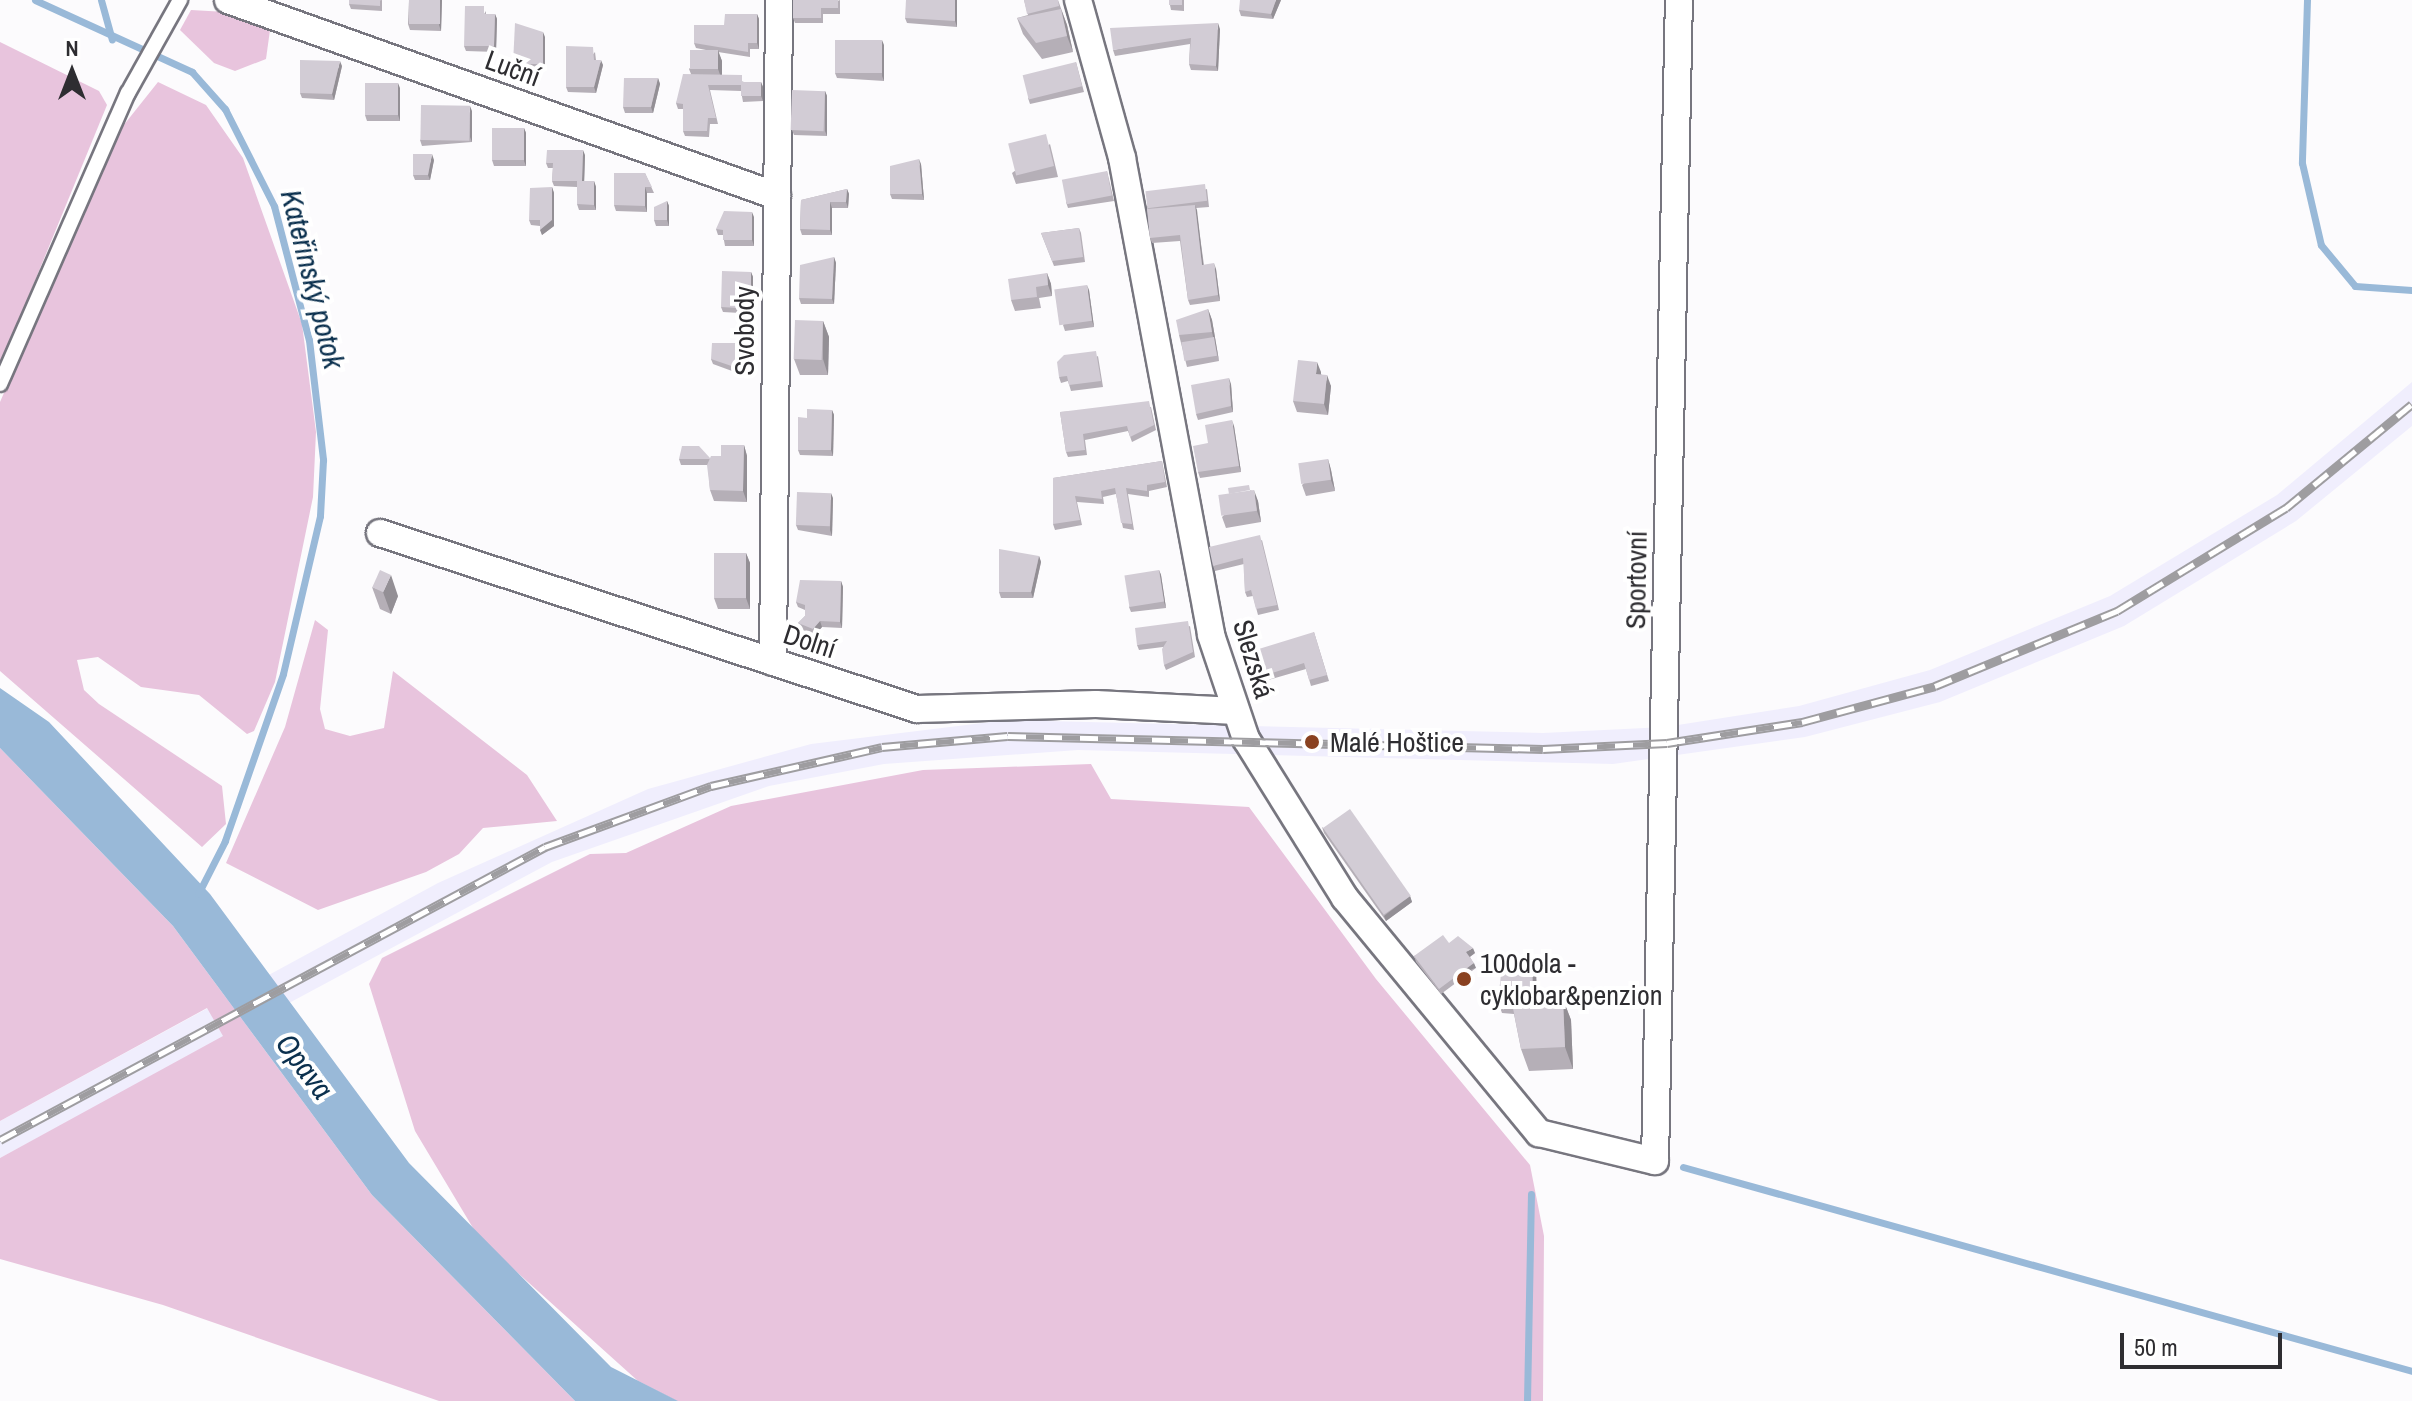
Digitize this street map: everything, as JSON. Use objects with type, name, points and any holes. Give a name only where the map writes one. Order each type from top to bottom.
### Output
[{"type":"street","name":"Luční","points":[[228,0],[777,196]]},
{"type":"street","name":"Svobody","points":[[773,662],[779,0]]},
{"type":"street","name":"Slezská","points":[[1078,0],[1122,158],[1211,635],[1236,711],[1345,898],[1539,1133],[1655,1161]]},
{"type":"street","name":"Sportovní","points":[[1655,1161],[1679,0]]},
{"type":"street","name":"Dolní","points":[[380,533],[917,709],[1082,704],[1236,711]]},
{"type":"lane","points":[[0,384],[136,76],[156,36],[180,0]]},
{"type":"shaded area","points":[[191,10],[226,12],[270,30],[266,59],[235,71],[214,63],[180,30]]},
{"type":"shaded area","points":[[0,42],[99,91],[107,105],[0,366]]},
{"type":"shaded area","points":[[158,82],[206,105],[243,158],[302,324],[316,432],[313,497],[275,682],[254,731],[247,734],[199,695],[141,687],[98,657],[77,660],[84,690],[99,704],[222,786],[226,824],[202,847],[0,671],[0,402],[119,131]]},
{"type":"shaded area","points":[[2412,382],[2412,426],[2296,521],[2124,626],[1940,702],[1805,737],[1613,764],[1078,750],[884,764],[769,786],[552,862],[0,1158],[0,1121],[438,883],[648,789],[811,744],[1007,720],[1543,733],[1665,727],[1799,706],[1930,670],[2110,596],[2277,495]]},
{"type":"shaded area","points":[[315,620],[328,630],[320,709],[325,729],[350,736],[384,728],[393,671],[527,775],[557,821],[483,828],[459,854],[426,872],[318,910],[226,863],[285,727]]},
{"type":"shaded area","points":[[0,748],[173,926],[372,1195],[575,1401],[439,1401],[163,1305],[0,1259],[0,1158],[223,1036],[207,1008],[0,1121]]},
{"type":"shaded area","points":[[1091,764],[1111,799],[1249,807],[1376,979],[1530,1165],[1544,1236],[1543,1401],[677,1401],[638,1381],[479,1238],[415,1131],[369,984],[382,958],[590,854],[626,853],[731,806],[923,770]]},
{"type":"water","name":"Opava","points":[[0,688],[49,722],[210,894],[409,1163],[611,1367],[678,1401],[575,1401],[372,1195],[173,926],[0,748]]},
{"type":"building","points":[[349,0],[380,0],[380,6],[349,4]]},
{"type":"building","points":[[409,0],[440,0],[440,24],[409,24]]},
{"type":"building","points":[[793,0],[838,0],[838,8],[821,8],[821,18],[793,18]]},
{"type":"building","points":[[906,0],[955,0],[955,21],[905,18]]},
{"type":"building","points":[[1024,0],[1058,0],[1059,6],[1027,14]]},
{"type":"building","points":[[1169,0],[1182,0],[1182,5],[1169,5]]},
{"type":"building","points":[[1240,0],[1276,0],[1271,14],[1239,10]]},
{"type":"building","points":[[465,6],[484,6],[484,14],[495,14],[494,46],[464,46]]},
{"type":"building","points":[[1061,9],[1067,36],[1036,43],[1017,18]]},
{"type":"building","points":[[725,14],[757,14],[757,43],[748,43],[748,52],[694,43],[694,25],[724,25]]},
{"type":"building","points":[[515,23],[543,32],[543,64],[513,64]]},
{"type":"building","points":[[1218,23],[1216,66],[1189,64],[1191,38],[1113,50],[1110,28]]},
{"type":"building","points":[[835,40],[882,40],[882,73],[835,73]]},
{"type":"building","points":[[566,46],[593,47],[594,60],[601,60],[594,87],[566,87]]},
{"type":"building","points":[[690,50],[718,50],[718,69],[690,69]]},
{"type":"building","points":[[300,60],[340,61],[332,94],[300,93]]},
{"type":"building","points":[[1076,62],[1082,86],[1029,100],[1023,75]]},
{"type":"building","points":[[683,74],[742,75],[742,82],[761,82],[761,96],[741,96],[741,85],[708,85],[716,118],[708,118],[707,131],[683,131],[683,104],[676,103]]},
{"type":"building","points":[[624,78],[658,78],[651,107],[623,107]]},
{"type":"building","points":[[365,83],[398,83],[398,115],[365,115]]},
{"type":"building","points":[[792,90],[825,91],[824,131],[791,130]]},
{"type":"building","points":[[421,105],[470,106],[469,141],[420,140]]},
{"type":"building","points":[[492,128],[524,128],[524,160],[492,160]]},
{"type":"building","points":[[1046,134],[1054,166],[1016,175],[1008,143]]},
{"type":"building","points":[[547,150],[583,150],[582,181],[594,181],[594,205],[577,204],[577,181],[552,181],[553,163],[546,163]]},
{"type":"building","points":[[413,154],[432,154],[428,175],[413,175]]},
{"type":"building","points":[[919,159],[922,194],[890,194],[890,166]]},
{"type":"building","points":[[1107,171],[1112,196],[1067,204],[1062,180]]},
{"type":"building","points":[[614,173],[645,173],[652,187],[645,187],[645,206],[614,205]]},
{"type":"building","points":[[1205,184],[1207,201],[1148,208],[1145,191]]},
{"type":"building","points":[[552,187],[552,220],[540,230],[540,220],[529,220],[530,188]]},
{"type":"building","points":[[847,189],[846,202],[830,202],[830,230],[800,229],[801,200]]},
{"type":"building","points":[[667,201],[667,220],[654,220],[654,207]]},
{"type":"building","points":[[1195,205],[1202,265],[1214,263],[1218,295],[1188,300],[1180,235],[1150,238],[1147,209]]},
{"type":"building","points":[[724,211],[752,212],[752,240],[723,240],[723,230],[716,229]]},
{"type":"building","points":[[1079,228],[1083,257],[1052,261],[1041,233]]},
{"type":"building","points":[[834,257],[832,299],[799,298],[800,265]]},
{"type":"building","points":[[722,271],[751,272],[751,300],[738,300],[738,308],[721,307]]},
{"type":"building","points":[[1047,273],[1048,285],[1036,287],[1037,297],[1011,300],[1008,279]]},
{"type":"building","points":[[1087,285],[1092,321],[1059,325],[1054,290]]},
{"type":"building","points":[[1208,309],[1212,332],[1179,335],[1176,320]]},
{"type":"building","points":[[795,320],[823,321],[822,360],[794,359]]},
{"type":"building","points":[[1214,337],[1217,356],[1184,361],[1181,342]]},
{"type":"building","points":[[712,343],[750,343],[749,372],[711,359]]},
{"type":"building","points":[[1096,351],[1101,381],[1069,385],[1067,376],[1059,377],[1057,362],[1064,355]]},
{"type":"building","points":[[1298,360],[1317,362],[1316,374],[1327,375],[1324,404],[1293,401]]},
{"type":"building","points":[[1229,378],[1231,406],[1196,414],[1191,385]]},
{"type":"building","points":[[1149,401],[1154,425],[1130,437],[1127,426],[1083,434],[1085,450],[1066,452],[1060,412]]},
{"type":"building","points":[[807,409],[832,410],[831,450],[798,450],[798,417],[807,418]]},
{"type":"building","points":[[1232,420],[1239,466],[1198,472],[1193,446],[1208,443],[1205,425]]},
{"type":"building","points":[[721,445],[744,445],[743,491],[710,490],[707,465],[711,456],[721,456]]},
{"type":"building","points":[[682,446],[699,446],[710,459],[679,459]]},
{"type":"building","points":[[1328,459],[1331,480],[1301,484],[1298,463]]},
{"type":"building","points":[[1162,461],[1165,482],[1147,485],[1147,491],[1126,488],[1132,524],[1121,523],[1115,488],[1101,491],[1102,499],[1075,496],[1080,520],[1053,524],[1053,478]]},
{"type":"building","points":[[1249,485],[1250,490],[1229,494],[1228,488]]},
{"type":"building","points":[[1254,490],[1257,511],[1221,516],[1218,495]]},
{"type":"building","points":[[797,492],[831,493],[830,526],[796,525]]},
{"type":"building","points":[[1260,535],[1277,605],[1256,609],[1251,590],[1245,592],[1243,558],[1213,566],[1209,547]]},
{"type":"building","points":[[999,549],[1039,556],[1031,592],[999,592]]},
{"type":"building","points":[[714,553],[746,553],[746,598],[714,598]]},
{"type":"building","points":[[380,570],[391,575],[383,592],[372,587]]},
{"type":"building","points":[[1159,570],[1164,602],[1129,607],[1124,575]]},
{"type":"building","points":[[800,580],[841,581],[840,622],[820,621],[813,629],[798,623],[805,616],[805,605],[796,602]]},
{"type":"building","points":[[1188,621],[1193,652],[1164,665],[1162,649],[1167,641],[1137,645],[1135,628]]},
{"type":"building","points":[[1314,632],[1327,675],[1309,680],[1304,663],[1256,678],[1249,652]]},
{"type":"building","points":[[1350,809],[1411,896],[1384,915],[1323,828]]},
{"type":"building","points":[[1443,935],[1449,943],[1458,936],[1473,948],[1466,952],[1474,963],[1439,989],[1414,956]]},
{"type":"building","points":[[1503,955],[1532,958],[1533,996],[1510,993],[1512,1004],[1498,1002]]},
{"type":"building","points":[[1510,993],[1563,999],[1565,1047],[1521,1049]]},
{"type":"waterway","name":"Kateřinský potok","points":[[35,0],[192,72],[225,109],[274,206],[309,340],[323,460],[320,516],[283,674],[225,841],[198,894]]},
{"type":"waterway","points":[[101,0],[112,40]]},
{"type":"waterway","points":[[2307,0],[2302,163],[2321,245],[2355,286],[2412,290]]},
{"type":"waterway","points":[[1683,1167],[2412,1371]]},
{"type":"waterway","points":[[1527,1401],[1531,1194]]},
{"type":"railway","points":[[0,1140],[545,847],[711,786],[882,747],[1008,736],[1543,749],[1667,743],[1802,722],[1935,686],[2117,611],[2286,508],[2412,404]]},
{"type":"place","name":"Malé Hoštice","points":[[1312,742]]},
{"type":"place","name":"100dola - cyklobar&penzion","points":[[1464,979]]}]
